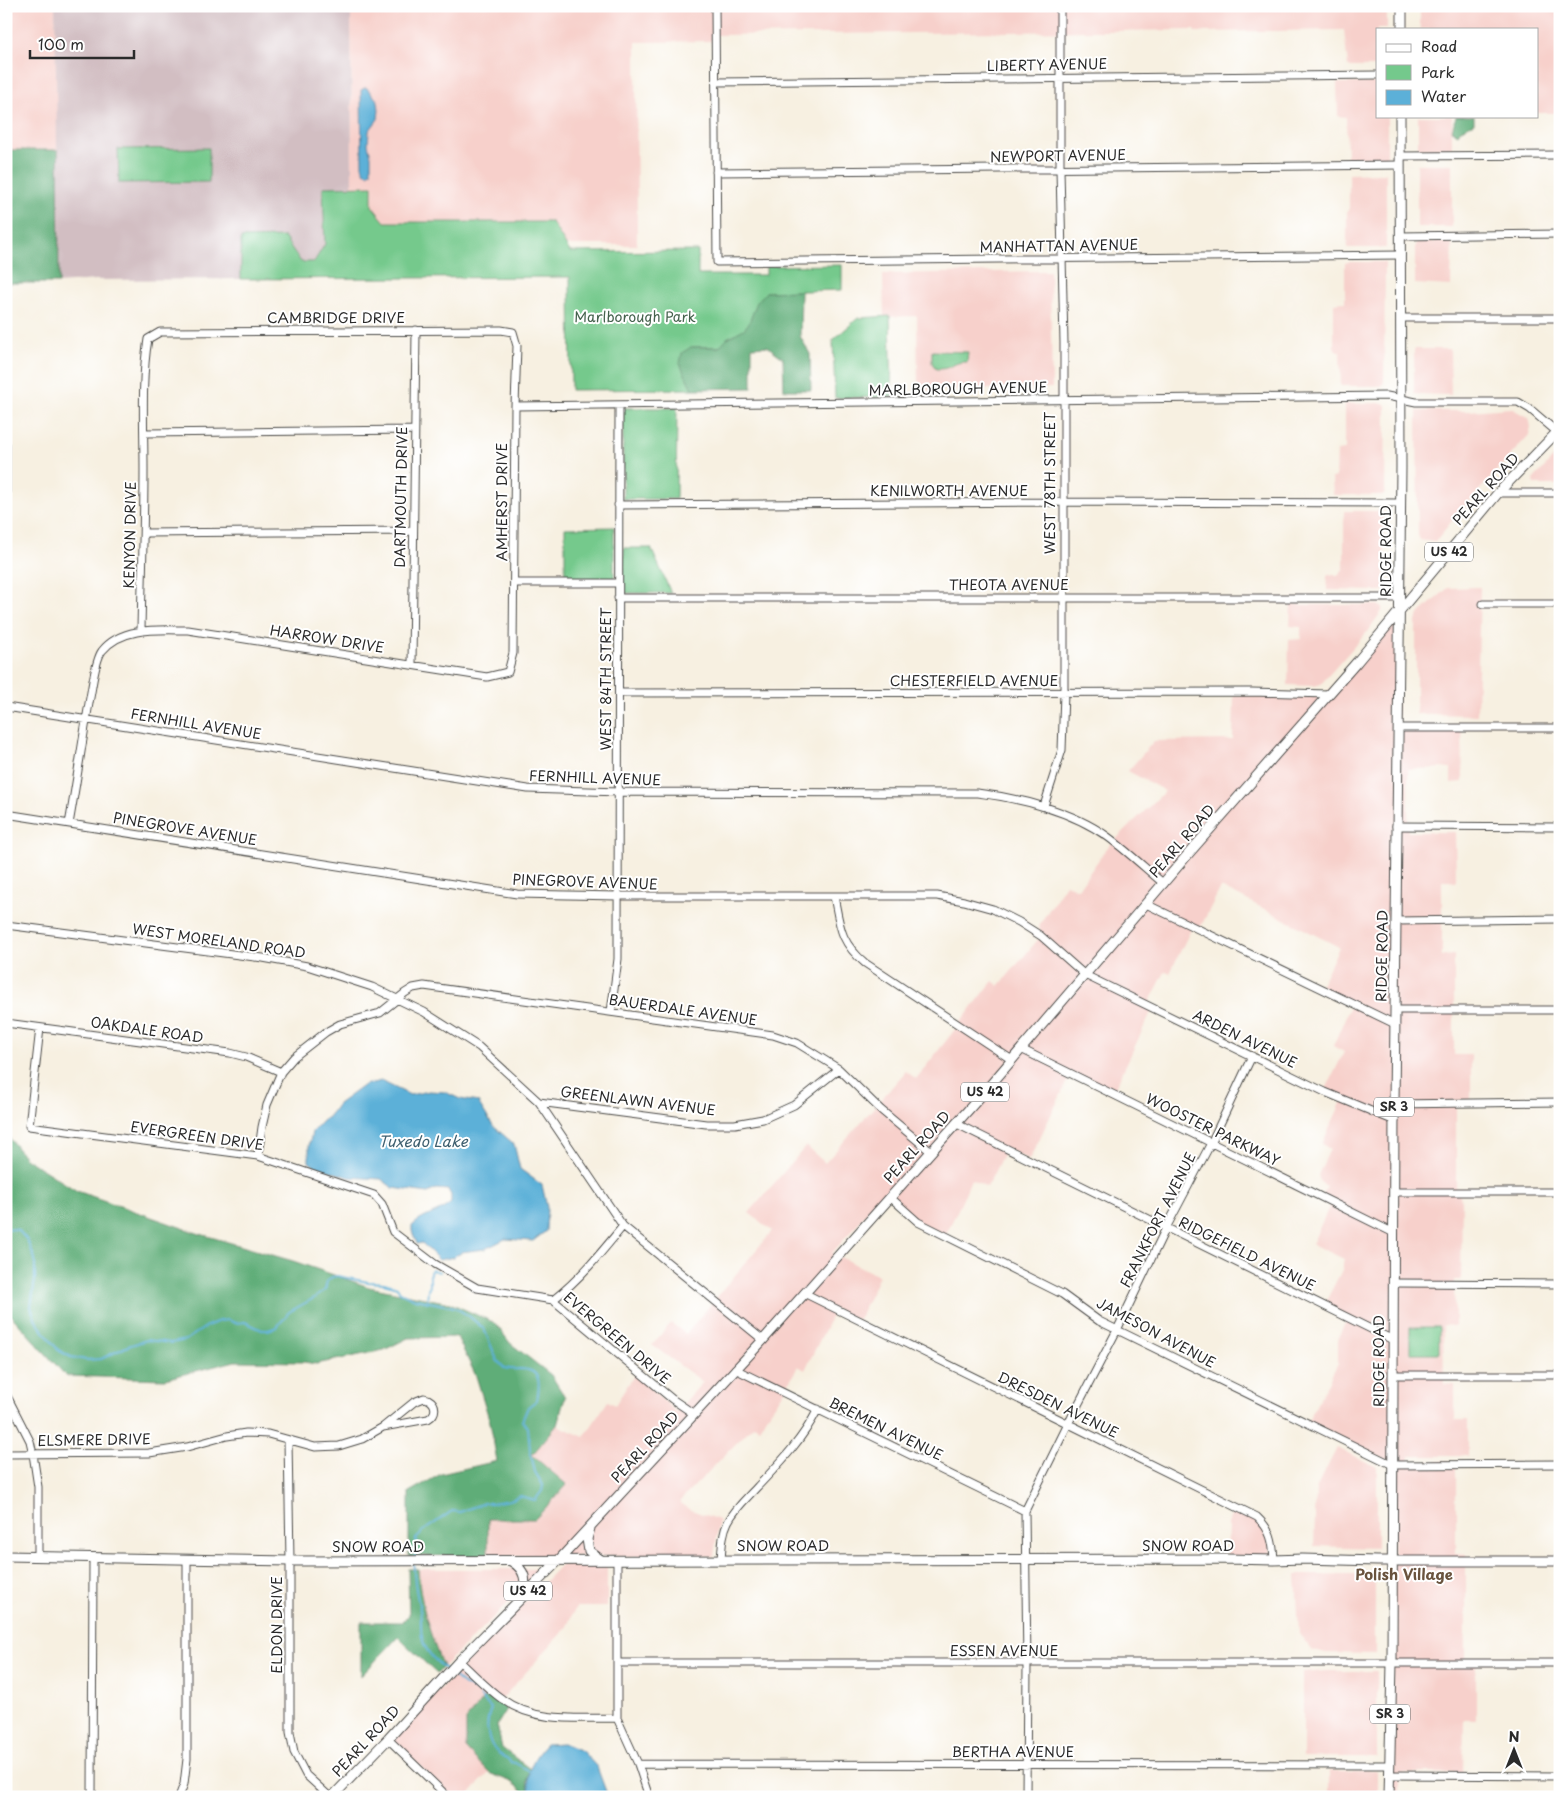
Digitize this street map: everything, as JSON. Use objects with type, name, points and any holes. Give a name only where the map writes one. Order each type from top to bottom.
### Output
[{"type":"main road","points":[[1402,6],[1402,28]]},
{"type":"main road","name":"RIDGE ROAD","points":[[1389,1797],[1392,1663],[1396,826],[1399,728],[1400,118]]},
{"type":"main road","name":"PEARL ROAD","points":[[331,1797],[388,1739],[448,1672],[558,1561],[763,1340],[1012,1060],[1328,694],[1498,493],[1558,431]]},
{"type":"main road","points":[[591,1525],[586,1539],[588,1551],[602,1560]]},
{"type":"main road","name":"SNOW ROAD","points":[[6,1556],[290,1561],[1227,1559],[1560,1561]]},
{"type":"main road","points":[[510,1561],[517,1565],[524,1574],[525,1582],[521,1598]]},
{"type":"street","points":[[715,6],[716,172]]},
{"type":"street","name":"WEST 78TH STREET","points":[[1044,806],[1062,750],[1064,693],[1060,6]]},
{"type":"street","name":"LIBERTY AVENUE","points":[[716,82],[1376,75]]},
{"type":"street","name":"NEWPORT AVENUE","points":[[716,172],[1060,169],[1400,161],[1560,155]]},
{"type":"street","name":"MANHATTAN AVENUE","points":[[716,172],[717,262],[1401,255]]},
{"type":"street","points":[[1401,236],[1560,234]]},
{"type":"street","points":[[1401,318],[1560,318]]},
{"type":"street","name":"CAMBRIDGE DRIVE","points":[[160,332],[416,330],[501,330],[513,332]]},
{"type":"street","name":"DARTMOUTH DRIVE","points":[[412,665],[416,330]]},
{"type":"street","name":"KENYON DRIVE","points":[[141,630],[146,353],[148,339],[160,332]]},
{"type":"street","name":"AMHERST DRIVE","points":[[508,672],[513,653],[517,346],[513,332]]},
{"type":"street","name":"MARLBOROUGH AVENUE","points":[[515,406],[1387,396],[1416,402],[1518,402],[1558,431]]},
{"type":"street","name":"WEST 84TH STREET","points":[[611,1012],[618,959],[619,406]]},
{"type":"street","points":[[144,433],[414,430]]},
{"type":"street","points":[[6,444],[6,497]]},
{"type":"street","points":[[1498,493],[1560,493]]},
{"type":"street","name":"KENILWORTH AVENUE","points":[[618,505],[1063,502],[1400,503]]},
{"type":"street","points":[[144,533],[413,531]]},
{"type":"street","points":[[514,583],[618,583]]},
{"type":"street","name":"THEOTA AVENUE","points":[[618,598],[1399,598]]},
{"type":"street","points":[[1483,604],[1560,604]]},
{"type":"street","points":[[69,824],[86,720],[96,670],[102,652],[117,639],[141,630]]},
{"type":"street","name":"HARROW DRIVE","points":[[141,630],[188,630],[487,677],[508,672]]},
{"type":"street","name":"CHESTERFIELD AVENUE","points":[[619,694],[1252,692],[1328,694]]},
{"type":"street","name":"FERNHILL AVENUE","points":[[6,707],[528,789],[618,792],[977,793],[1008,797],[1044,806],[1076,819],[1106,836],[1164,884]]},
{"type":"street","points":[[1399,728],[1560,728]]},
{"type":"street","name":"PINEGROVE AVENUE","points":[[6,814],[517,894],[618,896],[937,896],[993,909],[1019,922],[1041,936],[1085,974]]},
{"type":"street","points":[[1396,826],[1560,826]]},
{"type":"street","points":[[834,896],[843,938],[853,953],[865,963],[1012,1060]]},
{"type":"street","points":[[1146,904],[1395,1024]]},
{"type":"street","points":[[1397,921],[1560,919]]},
{"type":"street","name":"WEST MORELAND ROAD","points":[[6,925],[263,958],[307,966],[338,975],[397,998],[424,1012],[479,1047],[539,1102],[623,1226],[763,1340]]},
{"type":"street","name":"ARDEN AVENUE","points":[[1085,974],[1325,1092],[1395,1121]]},
{"type":"street","name":"BAUERDALE AVENUE","points":[[280,1072],[294,1057],[326,1032],[340,1024],[380,1013],[397,998],[413,988],[424,986],[773,1035],[797,1043],[839,1069],[882,1110],[930,1151]]},
{"type":"street","points":[[1395,1010],[1560,1010]]},
{"type":"street","name":"OAKDALE ROAD","points":[[6,1023],[230,1053],[246,1057],[280,1072]]},
{"type":"street","name":"EVERGREEN DRIVE","points":[[40,1028],[29,1126],[258,1156],[374,1195],[382,1204],[393,1232],[435,1264],[477,1288],[553,1300],[672,1399],[694,1414]]},
{"type":"street","name":"WOOSTER PARKWAY","points":[[1021,1049],[1394,1233]]},
{"type":"street","name":"FRANKFORT AVENUE","points":[[1026,1797],[1025,1511],[1117,1330],[1166,1228],[1211,1143],[1252,1056]]},
{"type":"street","name":"GREENLAWN AVENUE","points":[[539,1102],[706,1124],[735,1124],[763,1119],[794,1105],[839,1069]]},
{"type":"street","points":[[258,1156],[267,1105],[280,1072]]},
{"type":"street","points":[[1394,1104],[1560,1102]]},
{"type":"street","name":"RIDGEFIELD AVENUE","points":[[956,1124],[1393,1340]]},
{"type":"street","points":[[1395,1192],[1560,1192]]},
{"type":"street","name":"JAMESON AVENUE","points":[[890,1197],[918,1222],[1062,1294],[1099,1321],[1393,1465]]},
{"type":"street","points":[[553,1300],[589,1268],[623,1226]]},
{"type":"street","points":[[1394,1284],[1560,1284]]},
{"type":"street","name":"DRESDEN AVENUE","points":[[804,1293],[1257,1517],[1273,1540],[1274,1560]]},
{"type":"street","name":"BREMEN AVENUE","points":[[735,1369],[1025,1511]]},
{"type":"street","points":[[1393,1374],[1560,1375]]},
{"type":"street","points":[[6,1394],[30,1441],[33,1454],[38,1487],[38,1556]]},
{"type":"street","name":"ELSMERE DRIVE","points":[[6,1454],[149,1453],[187,1447],[246,1433],[268,1434],[315,1447],[339,1446],[362,1439],[383,1427],[419,1399],[428,1399],[434,1404],[435,1412],[428,1419],[383,1427]]},
{"type":"street","points":[[721,1560],[723,1536],[728,1521],[794,1448],[818,1409]]},
{"type":"street","name":"ELDON DRIVE","points":[[288,1440],[290,1732],[294,1752],[306,1775],[331,1797]]},
{"type":"street","points":[[1393,1465],[1560,1464]]},
{"type":"street","points":[[92,1797],[90,1787],[93,1558]]},
{"type":"street","points":[[179,1797],[184,1784],[187,1759],[187,1558]]},
{"type":"street","points":[[617,1560],[617,1718],[638,1764],[649,1797]]},
{"type":"street","points":[[459,1661],[503,1700],[526,1711],[558,1718],[617,1718]]},
{"type":"street","name":"ESSEN AVENUE","points":[[617,1663],[1560,1663]]},
{"type":"street","points":[[388,1739],[448,1797]]},
{"type":"street","name":"BERTHA AVENUE","points":[[638,1764],[1389,1765]]},
{"type":"street","points":[[1389,1775],[1560,1776]]},
{"type":"shaded area","points":[[6,6],[55,6],[58,150],[6,150]]},
{"type":"shaded area","points":[[55,6],[351,6],[352,187],[323,187],[325,244],[314,262],[301,263],[241,238],[241,279],[96,280],[59,283]]},
{"type":"shaded area","points":[[351,6],[1387,6],[1387,28],[1376,28],[1376,67],[1348,67],[1344,30],[716,35],[716,41],[636,42],[637,245],[565,245],[551,222],[385,222],[372,206],[371,186],[352,187]]},
{"type":"shaded area","points":[[1420,6],[1560,6],[1560,113],[1538,113],[1538,28],[1420,28]]},
{"type":"shaded area","points":[[1337,83],[1376,83],[1376,118],[1387,118],[1387,158],[1347,158],[1346,117],[1338,116]]},
{"type":"shaded area","points":[[1418,118],[1452,118],[1452,148],[1418,149]]},
{"type":"shaded area","points":[[1417,164],[1452,164],[1452,227],[1417,227]]},
{"type":"shaded area","points":[[1386,173],[1386,248],[1347,248],[1349,174]]},
{"type":"shaded area","points":[[1417,242],[1452,242],[1451,286],[1415,284],[1415,248]]},
{"type":"shaded area","points":[[1384,262],[1385,264],[1384,381],[1383,385],[1380,386],[1341,386],[1340,351],[1336,351],[1334,346],[1334,303],[1345,302],[1345,263]]},
{"type":"shaded area","points":[[1050,271],[1052,388],[918,390],[917,316],[884,317],[883,274]]},
{"type":"shaded area","points":[[1414,349],[1450,350],[1451,395],[1414,394]]},
{"type":"shaded area","points":[[1384,403],[1386,406],[1385,493],[1382,495],[1333,495],[1332,478],[1336,477],[1337,451],[1345,450],[1345,404]]},
{"type":"shaded area","points":[[1511,408],[1529,418],[1531,427],[1529,435],[1435,542],[1420,540],[1418,535],[1417,411],[1468,411]]},
{"type":"shaded area","points":[[1560,450],[1560,485],[1534,485],[1533,480]]},
{"type":"shaded area","points":[[1344,511],[1384,511],[1384,589],[1382,591],[1327,590],[1327,575],[1339,575],[1344,568]]},
{"type":"shaded area","points":[[1480,587],[1477,715],[1416,714],[1416,621],[1420,613],[1448,588]]},
{"type":"shaded area","points":[[1291,605],[1378,605],[1382,607],[1382,611],[1366,633],[1321,684],[1314,686],[1288,685],[1289,640],[1301,639],[1301,627],[1290,626]]},
{"type":"shaded area","points":[[1399,615],[1397,730],[1462,730],[1463,782],[1451,783],[1451,768],[1408,769],[1408,832],[1455,832],[1456,881],[1442,881],[1442,956],[1454,955],[1454,1055],[1471,1055],[1471,1100],[1456,1101],[1456,1188],[1462,1201],[1461,1280],[1454,1280],[1455,1326],[1443,1325],[1444,1384],[1442,1384],[1455,1385],[1455,1420],[1468,1420],[1468,1456],[1409,1456],[1409,1462],[1456,1462],[1456,1553],[1466,1554],[1466,1660],[1476,1660],[1476,1720],[1464,1720],[1463,1773],[1400,1773],[1400,1797],[1391,1797],[1394,1463],[1307,1423],[1338,1363],[1338,1337],[1348,1318],[1324,1305],[1342,1270],[1344,1259],[1312,1244],[1331,1203],[1321,1198],[1327,1186],[1320,1182],[1318,1175],[1330,1149],[1322,1144],[1344,1097],[1326,1089],[1344,1052],[1333,1046],[1351,1004],[1319,989],[1339,947],[1221,887],[1199,930],[1192,927],[1170,973],[1165,972],[1148,1005],[1153,1008],[1112,1094],[1071,1074],[1029,1160],[1006,1148],[987,1187],[971,1179],[945,1236],[913,1219],[885,1192],[832,1253],[879,1276],[858,1320],[835,1309],[805,1370],[798,1366],[783,1393],[759,1428],[754,1425],[679,1502],[691,1510],[719,1520],[714,1556],[488,1556],[488,1519],[535,1519],[567,1485],[532,1455],[557,1425],[584,1437],[608,1401],[615,1405],[635,1374],[676,1412],[703,1382],[652,1345],[671,1323],[686,1334],[772,1231],[749,1213],[806,1146],[825,1163],[906,1071],[916,1079],[993,981],[999,986],[1041,936],[1039,925],[1066,884],[1078,889],[1107,848],[1165,791],[1128,771],[1154,741],[1233,740],[1234,695],[1323,697]]},
{"type":"shaded area","points":[[1337,1448],[1377,1467],[1377,1548],[1314,1546],[1316,1489]]},
{"type":"shaded area","points":[[1234,1509],[1255,1520],[1264,1529],[1268,1538],[1271,1556],[1227,1556],[1228,1524]]},
{"type":"shaded area","points":[[562,1564],[607,1564],[607,1607],[576,1607],[566,1628],[499,1702],[487,1694],[466,1749],[489,1773],[466,1797],[452,1797],[392,1739]]},
{"type":"shaded area","points":[[418,1569],[543,1569],[443,1667],[430,1635],[419,1586]]},
{"type":"shaded area","points":[[1296,1575],[1366,1575],[1367,1581],[1375,1584],[1375,1654],[1323,1653],[1313,1651],[1299,1634]]},
{"type":"shaded area","points":[[1377,1671],[1377,1757],[1303,1757],[1303,1673]]},
{"type":"shaded area","points":[[1329,1771],[1377,1771],[1377,1797],[1329,1797]]},
{"type":"green space","points":[[1455,118],[1474,118],[1474,123],[1461,129],[1458,134],[1452,130]]},
{"type":"green space","points":[[209,148],[209,182],[119,183],[118,149]]},
{"type":"green space","points":[[6,150],[58,150],[59,283],[6,283]]},
{"type":"green space","name":"Marlborough Park","points":[[372,186],[372,206],[385,222],[552,222],[570,252],[698,251],[698,275],[766,275],[766,266],[842,265],[842,290],[766,292],[767,346],[692,347],[692,389],[571,390],[570,277],[241,279],[241,238],[284,237],[301,262],[314,262],[325,244],[323,187]]},
{"type":"green space","points":[[801,291],[800,336],[810,354],[811,390],[784,390],[783,358],[767,346],[752,347],[752,388],[692,389],[680,364],[682,353],[691,347],[719,347],[727,338],[744,329],[749,323],[757,302],[766,292]]},
{"type":"green space","points":[[890,316],[892,397],[835,398],[833,340],[858,318]]},
{"type":"green space","points":[[932,351],[968,352],[967,362],[936,369],[932,363]]},
{"type":"green space","points":[[623,408],[677,408],[676,499],[623,499]]},
{"type":"green space","points":[[614,527],[614,580],[565,579],[565,528]]},
{"type":"green space","points":[[624,548],[651,548],[671,593],[622,593]]},
{"type":"green space","points":[[6,1134],[25,1158],[77,1191],[197,1233],[293,1261],[369,1287],[450,1303],[495,1323],[510,1343],[551,1375],[565,1397],[557,1425],[532,1455],[567,1485],[535,1519],[488,1519],[488,1556],[409,1556],[409,1492],[441,1474],[497,1461],[490,1422],[476,1376],[457,1337],[408,1338],[384,1350],[316,1364],[304,1362],[235,1361],[165,1379],[66,1376],[6,1310]]},
{"type":"green space","points":[[1410,1327],[1439,1327],[1439,1353],[1410,1353]]},
{"type":"green space","points":[[408,1569],[418,1569],[426,1619],[443,1667],[437,1674],[398,1637],[361,1676],[361,1622],[402,1622],[409,1615]]},
{"type":"green space","points":[[487,1694],[507,1709],[497,1725],[502,1748],[530,1769],[527,1782],[531,1797],[512,1782],[489,1773],[466,1749],[466,1720]]},
{"type":"water","points":[[366,87],[378,101],[379,110],[378,119],[369,131],[368,144],[371,156],[371,172],[368,174],[364,172],[362,166],[361,90]]},
{"type":"water","name":"Tuxedo Lake","points":[[381,1081],[410,1095],[429,1091],[445,1092],[460,1099],[478,1102],[493,1126],[514,1144],[520,1169],[542,1185],[547,1207],[546,1231],[533,1241],[505,1239],[485,1249],[461,1252],[454,1257],[439,1260],[422,1243],[417,1244],[412,1226],[451,1203],[451,1195],[448,1190],[436,1189],[428,1193],[393,1188],[381,1179],[349,1177],[316,1167],[309,1162],[309,1146],[312,1132],[328,1117],[338,1104],[364,1085]]},
{"type":"water","points":[[563,1743],[582,1751],[597,1767],[608,1797],[531,1797],[529,1775],[536,1756],[546,1744]]},
{"type":"waterway","points":[[6,1228],[18,1230],[27,1240],[35,1259],[35,1279],[31,1307],[36,1321],[58,1350],[71,1357],[86,1360],[101,1359],[128,1346],[147,1340],[171,1343],[186,1340],[207,1326],[219,1321],[245,1322],[262,1330],[277,1327],[289,1312],[316,1297],[325,1290],[327,1281],[337,1276],[384,1283],[397,1287],[400,1292],[415,1299],[454,1307],[469,1316],[484,1329],[497,1360],[504,1368],[527,1370],[536,1375],[538,1379],[537,1400],[528,1407],[522,1421],[528,1427],[530,1450],[535,1472],[543,1485],[542,1491],[535,1500],[520,1496],[510,1500],[484,1503],[460,1512],[452,1511],[422,1532],[416,1539],[415,1557]]},
{"type":"waterway","points":[[427,1302],[430,1272],[432,1270],[440,1272]]},
{"type":"waterway","points":[[414,1564],[423,1642],[432,1656],[447,1671]]},
{"type":"waterway","points":[[451,1674],[463,1684],[479,1692],[481,1698],[491,1708],[487,1726],[489,1738],[494,1749],[510,1762],[531,1772]]},
{"type":"district","name":"Polish Village","points":[[1404,1575]]}]
